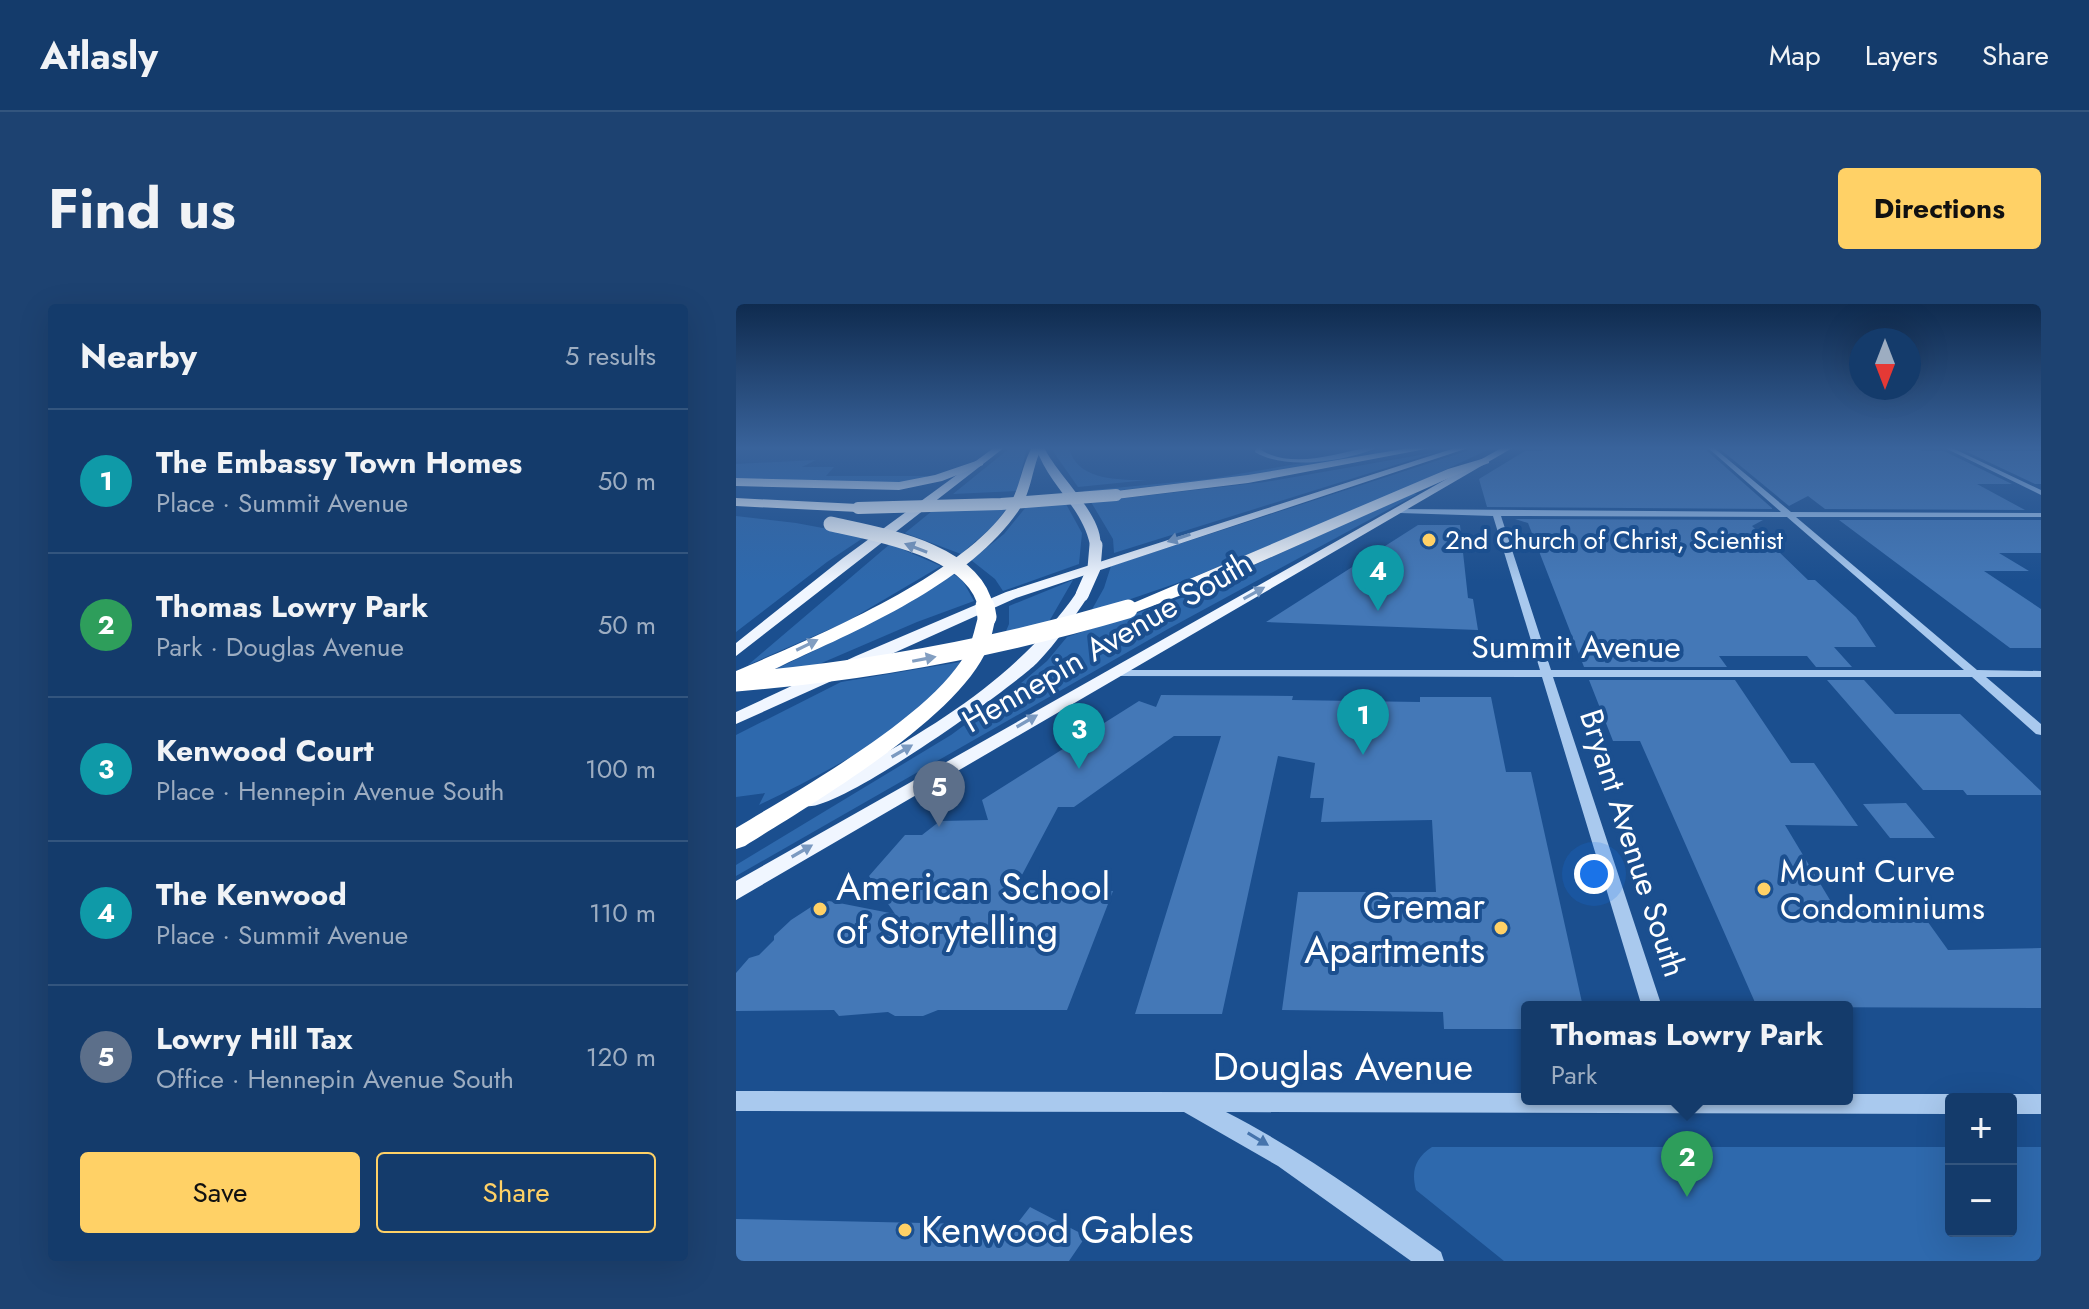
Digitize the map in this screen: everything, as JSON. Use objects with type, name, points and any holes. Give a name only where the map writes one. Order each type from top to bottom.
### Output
[{"type":"highway","points":[[736,680],[867,615],[956,562],[1001,524],[1023,492]]},
{"type":"highway","points":[[736,502],[858,508],[1001,504],[1144,492]]},
{"type":"highway","points":[[736,680],[824,674],[903,663],[1044,633],[1128,609],[1207,580],[1407,492]]},
{"type":"highway","points":[[736,512],[831,524],[899,541],[953,565],[978,585],[987,617],[984,635],[969,663],[922,714],[895,736],[736,841]]},
{"type":"main road","points":[[736,651],[941,492]]},
{"type":"main road","points":[[736,841],[880,764],[972,705],[1042,647],[1082,595],[1092,574],[1096,545],[1088,518],[1069,492]]},
{"type":"main road","name":"Hennepin Avenue South","points":[[736,719],[874,653],[1011,595],[1329,492]]},
{"type":"main road","name":"Hennepin Avenue South","points":[[736,892],[1111,673],[1433,492]]},
{"type":"street","points":[[1763,492],[2041,731]]},
{"type":"street","points":[[1400,511],[1496,514],[2041,515]]},
{"type":"street","name":"Bryant Avenue South","points":[[1496,514],[1650,1001]]},
{"type":"street","name":"Summit Avenue","points":[[1111,673],[2041,674]]},
{"type":"street","name":"Douglas Avenue","points":[[736,1101],[1521,1102]]},
{"type":"street","points":[[1188,1103],[1262,1141],[1358,1205],[1432,1261]]},
{"type":"street","name":"Douglas Avenue","points":[[1853,1103],[1945,1104]]},
{"type":"street","points":[[2017,1104],[2041,1104]]},
{"type":"shaded area","points":[[956,492],[1003,492],[953,494]]},
{"type":"shaded area","points":[[1181,492],[1310,492],[1114,553],[1113,539],[1091,502]]},
{"type":"shaded area","points":[[1341,492],[1397,492],[1189,579],[1090,613],[1104,588],[1111,566]]},
{"type":"shaded area","points":[[1412,493],[1417,494],[1168,629],[736,876],[736,865],[951,735],[1047,661],[1067,637],[1187,596]]},
{"type":"shaded area","points":[[1066,504],[1082,533],[1079,564],[1003,591],[995,579],[971,560],[1004,534],[1026,507]]},
{"type":"shaded area","points":[[1007,508],[992,527],[961,554],[905,533],[932,511]]},
{"type":"shaded area","points":[[736,516],[796,523],[866,536],[736,632]]},
{"type":"shaded area","points":[[890,544],[941,566],[846,622],[748,665]]},
{"type":"shaded area","points":[[952,573],[963,581],[974,601],[810,668],[770,672],[828,644]]},
{"type":"shaded area","points":[[1073,580],[1047,625],[1004,636],[1009,624],[1009,606]]},
{"type":"shaded area","points":[[960,662],[923,706],[841,763],[759,805],[765,793],[736,797],[736,735],[841,682]]},
{"type":"shaded area","points":[[1432,1147],[1945,1147],[1945,1237],[2017,1237],[2017,1147],[2041,1147],[2041,1261],[1504,1261],[1416,1190],[1414,1177],[1422,1156]]},
{"type":"building","points":[[1483,492],[1753,492],[1773,509],[1487,507]]},
{"type":"building","points":[[1772,492],[1991,492],[2025,510],[1825,509],[1808,496],[1789,506]]},
{"type":"building","points":[[1515,519],[1763,520],[1752,526],[1808,580],[1815,580],[1856,617],[1876,647],[1834,647],[1852,667],[1816,667],[1807,656],[1719,656],[1727,667],[1584,667],[1528,523]]},
{"type":"building","points":[[1839,520],[2041,520],[2041,553],[1999,553],[2029,571],[1984,571],[2041,609],[2041,648],[2010,648]]},
{"type":"building","points":[[1418,525],[1460,525],[1468,598],[1473,599],[1478,630],[1266,622]]},
{"type":"building","name":"Mount Curve Condominiums","points":[[1589,680],[1735,680],[1791,763],[1814,763],[1858,826],[1785,825],[1836,910],[1920,911],[1948,950],[2041,948],[2041,1008],[1853,1007],[1853,1001],[1754,1001],[1640,741],[1613,741]]},
{"type":"building","points":[[1827,680],[1864,680],[1895,714],[1960,714],[2041,791],[2041,795],[1967,795],[1963,790],[1923,790]]},
{"type":"building","points":[[1161,695],[1293,696],[1292,700],[1420,702],[1420,697],[1491,697],[1506,772],[1531,772],[1582,1001],[1521,1001],[1521,1029],[1444,1029],[1443,1012],[1282,1010],[1298,892],[1436,892],[1432,820],[1321,822],[1324,798],[1310,798],[1315,763],[1278,756],[1222,1014],[1135,1014],[1221,736],[1174,736],[1074,807],[1058,807],[1014,890],[1113,891],[1067,1010],[938,1010],[923,1016],[895,1016],[888,1012],[839,1016],[834,1010],[736,1011],[736,973],[749,958],[759,955],[791,920],[811,907],[829,901],[895,914],[869,876],[905,835],[922,835],[940,821],[988,820],[982,800],[1139,701],[1156,707]]},
{"type":"building","points":[[1906,803],[1935,838],[1890,838],[1863,804]]},
{"type":"building","name":"Kenwood Gables","points":[[1030,1207],[1086,1236],[1069,1261],[736,1261],[736,1219],[1016,1225]]},
{"type":"place","name":"2nd Church of Christ, Scientist","points":[[1429,540]]},
{"type":"place","name":"The Kenwood","points":[[1378,611]]},
{"type":"place","name":"The Embassy Town Homes","points":[[1363,755]]},
{"type":"place","name":"Kenwood Court","points":[[1079,769]]},
{"type":"place","name":"Lowry Hill Tax","points":[[939,827]]},
{"type":"place","name":"Mount Curve Condominiums","points":[[1764,889]]},
{"type":"place","name":"American School of Storytelling","points":[[820,909]]},
{"type":"place","name":"Gremar Apartments","points":[[1501,928]]},
{"type":"place","name":"Thomas Lowry Park","points":[[1687,1197]]},
{"type":"place","name":"Kenwood Gables","points":[[905,1230]]}]
